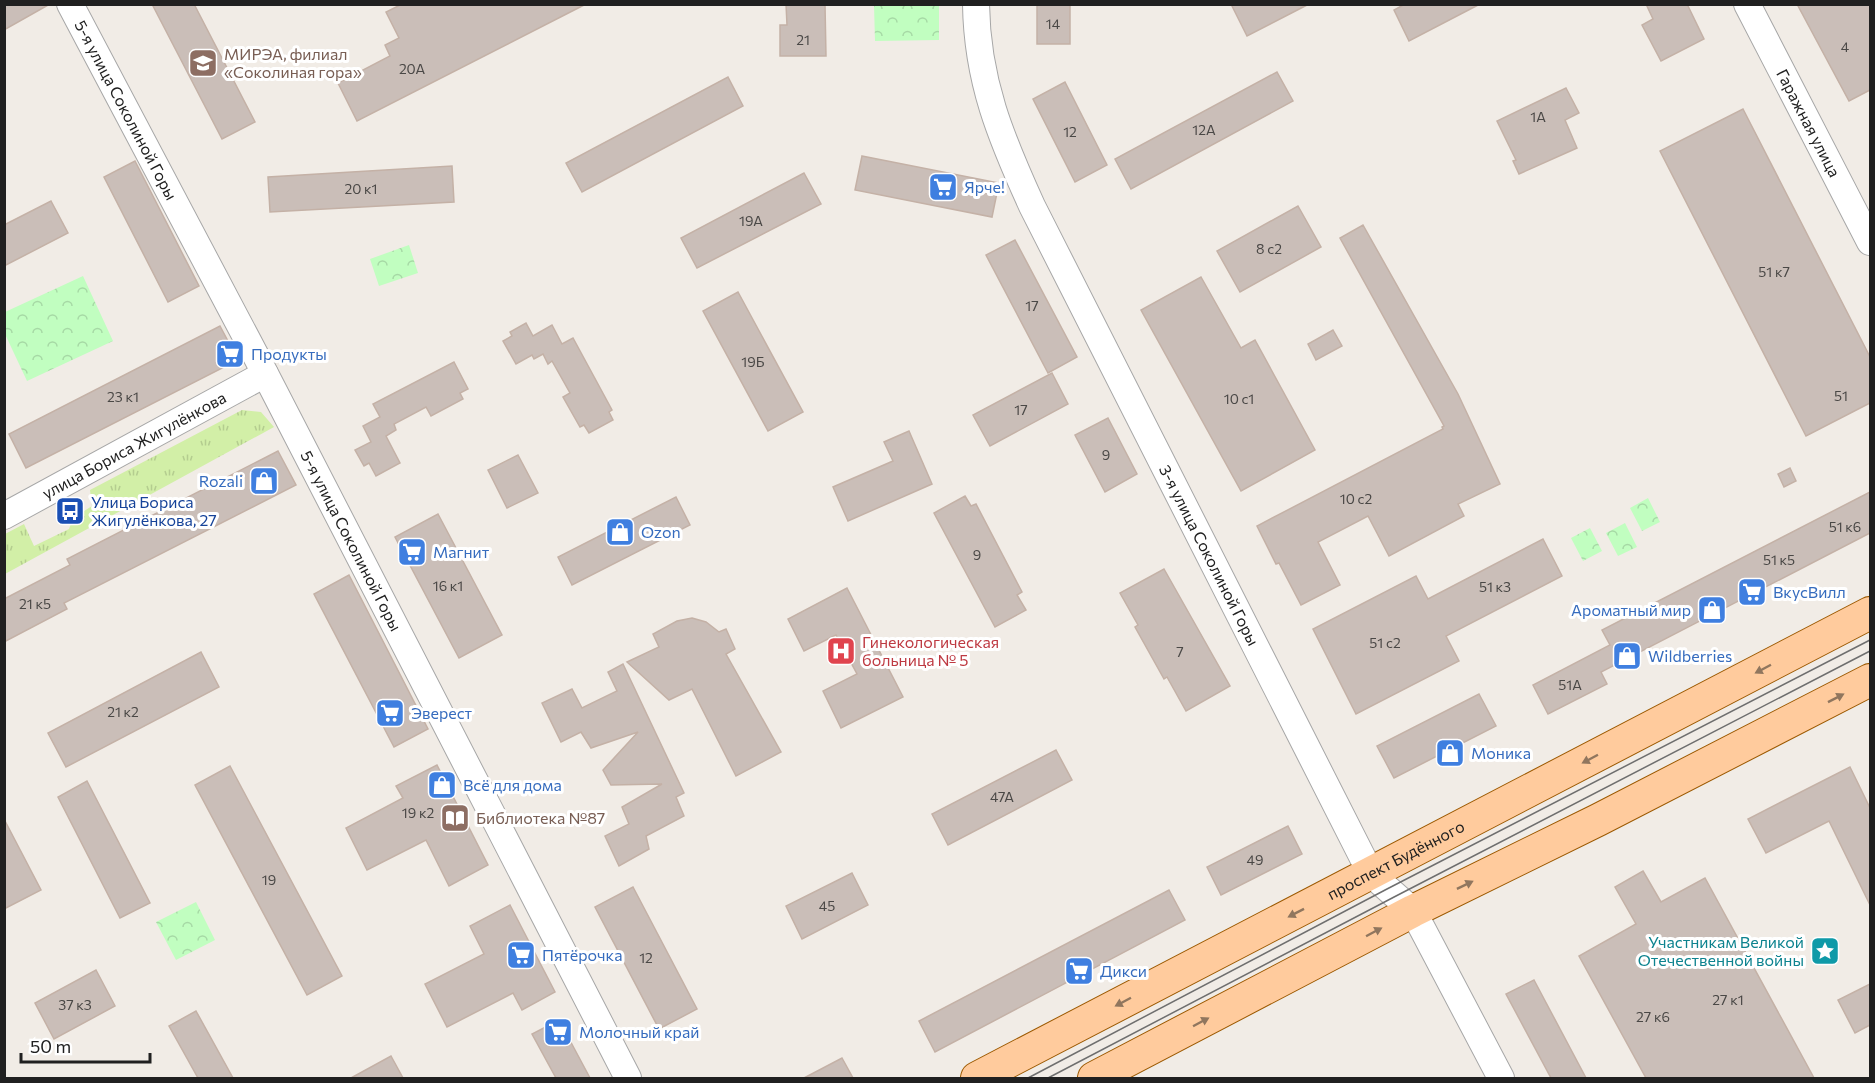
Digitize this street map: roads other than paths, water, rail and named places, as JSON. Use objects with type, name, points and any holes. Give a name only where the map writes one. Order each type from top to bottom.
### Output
[{"type":"main road","name":"проспект Будённого","points":[[1815,642],[1870,601]]},
{"type":"main road","name":"проспект Будённого","points":[[977,1078],[1870,613]]},
{"type":"main road","points":[[1094,1078],[1413,911],[1598,820],[1870,680]]},
{"type":"main road","points":[[1598,820],[1731,769],[1870,705]]},
{"type":"street","name":"5-я улица Соколиной Горы","points":[[70,4],[265,374],[628,1078]]},
{"type":"street","name":"3-я улица Соколиной Горы","points":[[976,4],[977,35],[992,111],[1003,143],[1027,196],[1371,874],[1413,911],[1501,1078]]},
{"type":"street","name":"Гаражная улица","points":[[1747,4],[1870,242]]},
{"type":"street","name":"улица Бориса Жигулёнкова","points":[[4,516],[265,374]]},
{"type":"tram line","points":[[1028,1078],[1387,889],[1870,640]]},
{"type":"tram line","points":[[1048,1078],[1870,651]]},
{"type":"place","name":"МИРЭА, филиал «Соколиная гора»","points":[[203,63]]},
{"type":"place","name":"Ярче!","points":[[943,187]]},
{"type":"place","name":"Продукты","points":[[230,354]]},
{"type":"place","name":"Rozali","points":[[264,481]]},
{"type":"place","name":"Улица Бориса Жигулёнкова, 27","points":[[70,511]]},
{"type":"place","name":"Ozon","points":[[620,532]]},
{"type":"place","name":"Магнит","points":[[412,552]]},
{"type":"place","name":"ВкусВилл","points":[[1752,592]]},
{"type":"place","name":"Ароматный мир","points":[[1712,610]]},
{"type":"place","name":"Гинекологическая больница № 5","points":[[841,651]]},
{"type":"place","name":"Wildberries","points":[[1627,656]]},
{"type":"place","name":"Эверест","points":[[390,713]]},
{"type":"place","name":"Моника","points":[[1450,753]]},
{"type":"place","name":"Всё для дома","points":[[442,785]]},
{"type":"place","name":"Библиотека №87","points":[[455,818]]},
{"type":"place","name":"Участникам Великой Отечественной войны","points":[[1825,951]]},
{"type":"place","name":"Пятёрочка","points":[[521,955]]},
{"type":"place","name":"Дикси","points":[[1079,971]]},
{"type":"place","name":"Молочный край","points":[[558,1032]]}]
